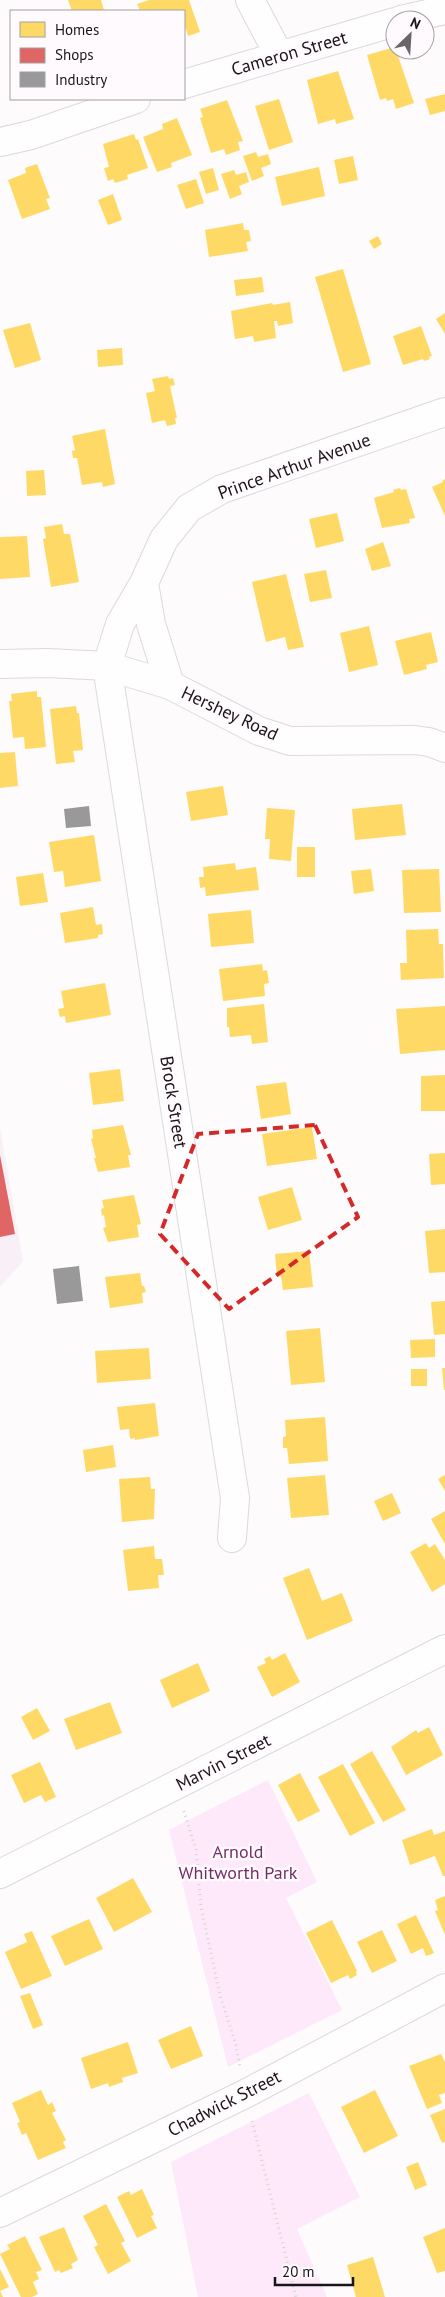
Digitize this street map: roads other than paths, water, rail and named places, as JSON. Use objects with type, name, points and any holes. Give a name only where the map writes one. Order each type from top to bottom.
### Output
[{"type":"street","points":[[250,0],[279,55]]},
{"type":"street","name":"Cameron Street","points":[[185,84],[385,25]]},
{"type":"street","points":[[0,142],[31,135],[133,100]]},
{"type":"street","name":"Prince Arthur Avenue","points":[[107,666],[120,624],[144,583],[164,539],[189,508],[222,489],[445,412]]},
{"type":"street","points":[[144,583],[151,624],[170,685]]},
{"type":"street","points":[[0,664],[48,663],[107,666]]},
{"type":"street","name":"Hershey Road","points":[[107,666],[170,685],[259,731],[290,740],[415,740],[429,742],[445,748]]},
{"type":"street","name":"Brock Street","points":[[107,666],[235,1498],[232,1538]]},
{"type":"street","name":"Marvin Street","points":[[0,1874],[445,1649]]},
{"type":"street","name":"Chadwick Street","points":[[0,2213],[245,2094],[445,1988]]},
{"type":"park label","name":"Arnold Whitworth Park","points":[[238,1861]]}]
